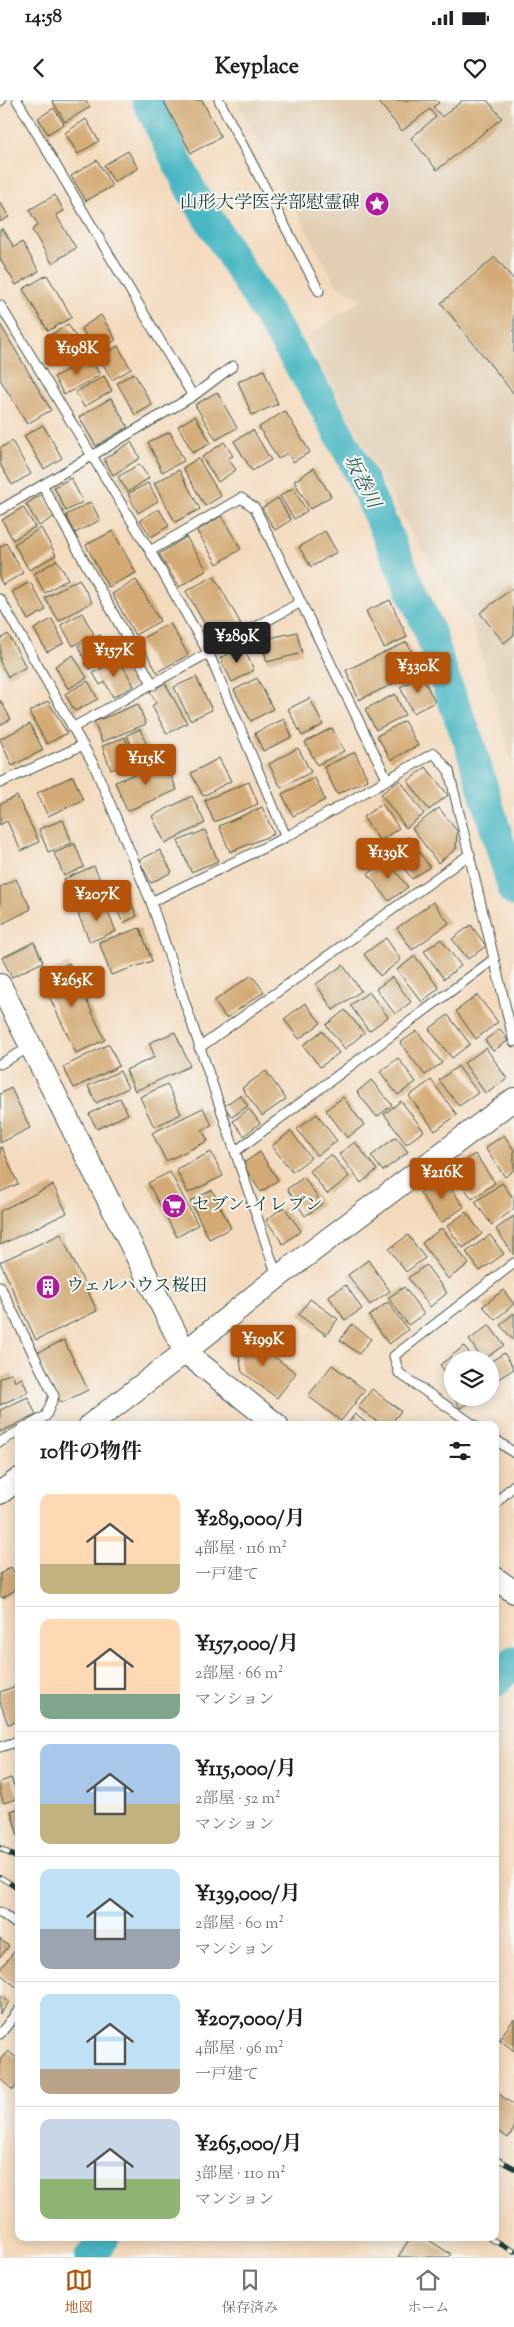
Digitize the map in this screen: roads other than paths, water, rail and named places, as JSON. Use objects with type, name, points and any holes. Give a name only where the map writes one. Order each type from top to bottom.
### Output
[{"type":"street","points":[[0,985],[185,1352],[272,1421]]},
{"type":"street","points":[[95,1421],[185,1352],[278,1276],[514,1099]]},
{"type":"street","points":[[0,1493],[15,1482]]},
{"type":"street","points":[[499,1581],[514,1592]]},
{"type":"lane","points":[[17,100],[193,396]]},
{"type":"lane","points":[[219,100],[320,291]]},
{"type":"lane","points":[[0,305],[150,551],[209,654],[286,837]]},
{"type":"lane","points":[[0,510],[193,396],[233,366]]},
{"type":"lane","points":[[42,485],[152,684]]},
{"type":"lane","points":[[150,551],[241,498],[255,508],[387,779]]},
{"type":"lane","points":[[0,599],[94,765],[151,902],[278,1276]]},
{"type":"lane","points":[[72,728],[301,602]]},
{"type":"lane","points":[[0,784],[82,745]]},
{"type":"lane","points":[[151,902],[286,837],[434,753],[449,771],[514,1042]]},
{"type":"lane","points":[[200,1048],[470,854]]},
{"type":"lane","points":[[236,1151],[494,959]]},
{"type":"lane","points":[[0,1064],[30,1047]]},
{"type":"lane","points":[[468,1421],[399,1373],[394,1356],[514,1263]]},
{"type":"lane","points":[[0,1286],[54,1396],[46,1416],[37,1421]]},
{"type":"lane","points":[[0,1442],[15,1433]]},
{"type":"lane","points":[[499,1442],[514,1453]]},
{"type":"lane","points":[[499,1500],[514,1485]]},
{"type":"lane","points":[[0,1747],[15,1742]]},
{"type":"lane","points":[[0,1912],[15,1923]]},
{"type":"lane","points":[[0,2034],[15,2015]]},
{"type":"waterway","name":"坂巻川","points":[[147,100],[191,190],[319,397],[354,462],[431,635],[444,678],[469,742],[514,891]]},
{"type":"waterway","points":[[499,1678],[514,1661]]},
{"type":"waterway","points":[[90,2257],[102,2241]]},
{"type":"railway","points":[[0,1848],[15,1857]]},
{"type":"railway","points":[[0,1877],[15,1886]]},
{"type":"railway","points":[[499,2160],[514,2168]]},
{"type":"railway","points":[[495,2241],[514,2251]]},
{"type":"place","name":"山形大学医学部慰霊碑","points":[[377,204]]},
{"type":"place","name":"セブン-イレブン","points":[[174,1206]]},
{"type":"place","name":"ウェルハウス桜田","points":[[48,1287]]}]
